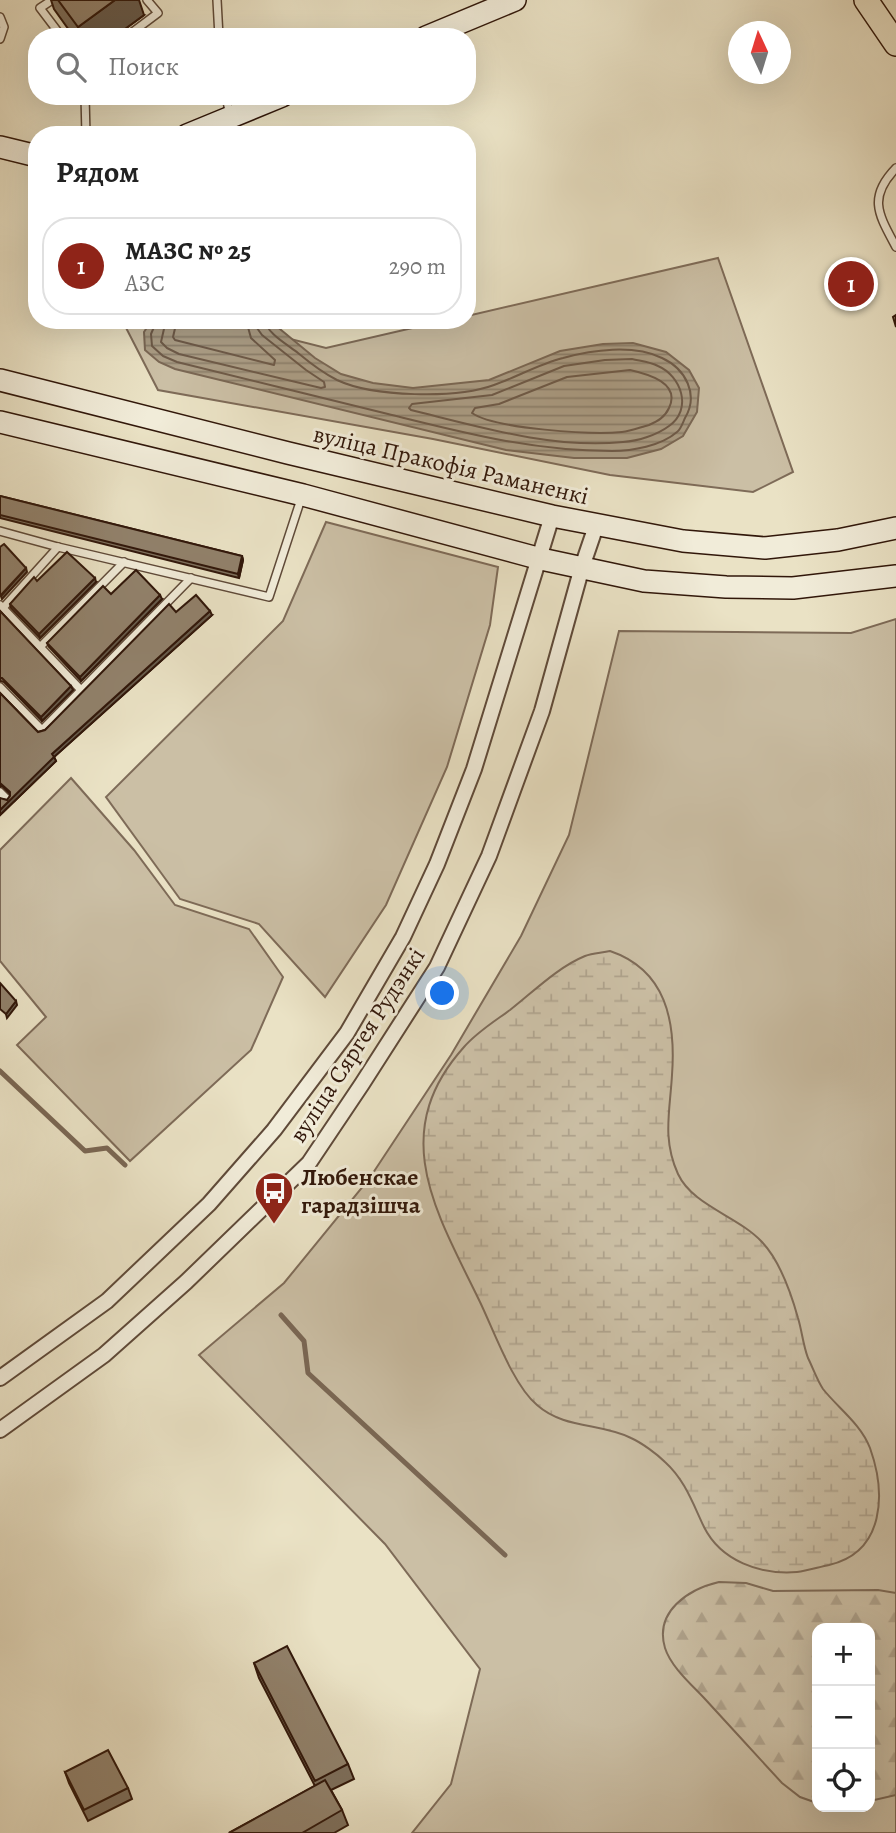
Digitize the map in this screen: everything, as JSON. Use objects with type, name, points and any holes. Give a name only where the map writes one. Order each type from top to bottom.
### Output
[{"type":"main road","points":[[866,0],[896,44]]},
{"type":"street","points":[[447,28],[514,0]]},
{"type":"street","points":[[210,126],[261,105]]},
{"type":"street","points":[[0,147],[28,154]]},
{"type":"street","name":"вуліца Пракофія Раманенкі","points":[[0,380],[552,516],[683,541],[765,548],[838,540],[896,528]]},
{"type":"street","points":[[0,422],[303,495],[541,559],[644,581],[726,587],[793,588],[896,576]]},
{"type":"street","name":"вуліца Сяргея Рудэнкі","points":[[0,1378],[107,1301],[209,1204],[274,1130],[348,1033],[404,937],[437,864],[474,769],[541,559],[552,516]]},
{"type":"street","name":"вуліца Сяргея Рудэнкі","points":[[0,1430],[104,1355],[186,1282],[309,1163],[437,967],[489,856],[542,711],[596,526]]},
{"type":"lane","points":[[52,0],[40,8],[55,28]]},
{"type":"lane","points":[[138,28],[158,13],[147,0]]},
{"type":"lane","points":[[217,0],[219,28]]},
{"type":"lane","points":[[0,17],[4,27],[0,39]]},
{"type":"lane","points":[[85,105],[86,126]]},
{"type":"lane","points":[[228,105],[230,118]]},
{"type":"lane","points":[[896,168],[882,185],[877,201],[879,217],[896,247]]},
{"type":"lane","points":[[0,531],[270,597],[303,495]]},
{"type":"lane","points":[[58,547],[2,606],[81,690]]},
{"type":"lane","points":[[40,647],[124,562]]},
{"type":"lane","points":[[0,687],[42,730],[191,578]]},
{"type":"green space","points":[[718,258],[793,472],[753,492],[610,475],[433,439],[158,390],[127,329],[251,329],[326,348],[408,329],[476,329],[476,314]]},
{"type":"green space","points":[[326,522],[498,567],[490,625],[447,767],[386,905],[325,997],[259,924],[180,899],[106,797],[283,621]]},
{"type":"green space","points":[[896,619],[896,1833],[412,1833],[451,1784],[480,1669],[385,1544],[199,1355],[284,1283],[369,1179],[451,1055],[521,936],[569,835],[619,631],[851,633]]},
{"type":"green space","points":[[71,778],[134,850],[175,905],[249,929],[283,977],[251,1050],[130,1161],[17,1045],[46,1017],[0,961],[0,850]]},
{"type":"green space","points":[[610,951],[644,971],[664,1000],[669,1017],[673,1055],[669,1137],[678,1174],[694,1194],[752,1233],[768,1250],[788,1288],[806,1353],[819,1382],[861,1431],[870,1448],[879,1501],[871,1534],[861,1548],[847,1558],[829,1565],[797,1572],[769,1571],[731,1557],[711,1539],[678,1477],[654,1452],[619,1433],[559,1418],[537,1405],[520,1385],[505,1357],[435,1205],[423,1142],[428,1111],[441,1079],[475,1036],[555,973],[585,956]]},
{"type":"green space","points":[[719,1582],[746,1583],[773,1591],[878,1590],[896,1593],[896,1795],[875,1800],[875,1623],[812,1623],[812,1801],[800,1797],[782,1783],[677,1669],[668,1655],[663,1635],[669,1613],[686,1596]]},
{"type":"water","points":[[146,329],[280,329],[315,358],[341,374],[373,383],[413,388],[489,380],[560,351],[603,344],[633,343],[666,352],[689,370],[699,388],[697,412],[683,436],[661,449],[627,458],[574,458],[506,450],[175,369],[159,362],[145,350]]},
{"type":"building","points":[[58,0],[115,0],[78,27]]},
{"type":"building","points":[[860,268],[865,282],[838,292],[833,278]]},
{"type":"building","points":[[0,496],[242,556],[238,574],[0,515]]},
{"type":"building","points":[[4,544],[26,568],[0,596],[0,547]]},
{"type":"building","points":[[67,552],[95,578],[39,634],[10,604],[34,577],[37,581]]},
{"type":"building","points":[[136,570],[160,595],[80,677],[47,643],[103,586],[111,594]]},
{"type":"building","points":[[196,595],[210,611],[52,754],[54,757],[0,810],[0,798],[7,800],[10,792],[0,783],[0,693],[38,732],[45,730],[169,604],[176,612]]},
{"type":"building","points":[[0,611],[71,686],[41,717],[0,678]]},
{"type":"building","points":[[0,983],[16,1001],[6,1014],[0,1009]]},
{"type":"building","points":[[287,1646],[348,1764],[315,1781],[254,1663]]},
{"type":"building","points":[[108,1750],[128,1788],[84,1810],[65,1772]]},
{"type":"building","points":[[325,1780],[342,1810],[302,1833],[229,1833]]},
{"type":"waterway","points":[[0,1071],[85,1151],[107,1148],[125,1165]]},
{"type":"waterway","points":[[281,1315],[304,1341],[308,1373],[505,1555]]},
{"type":"place","name":"МАЗС № 25","points":[[851,284]]},
{"type":"place","name":"Любенскае гарадзішча","points":[[274,1225]]}]
